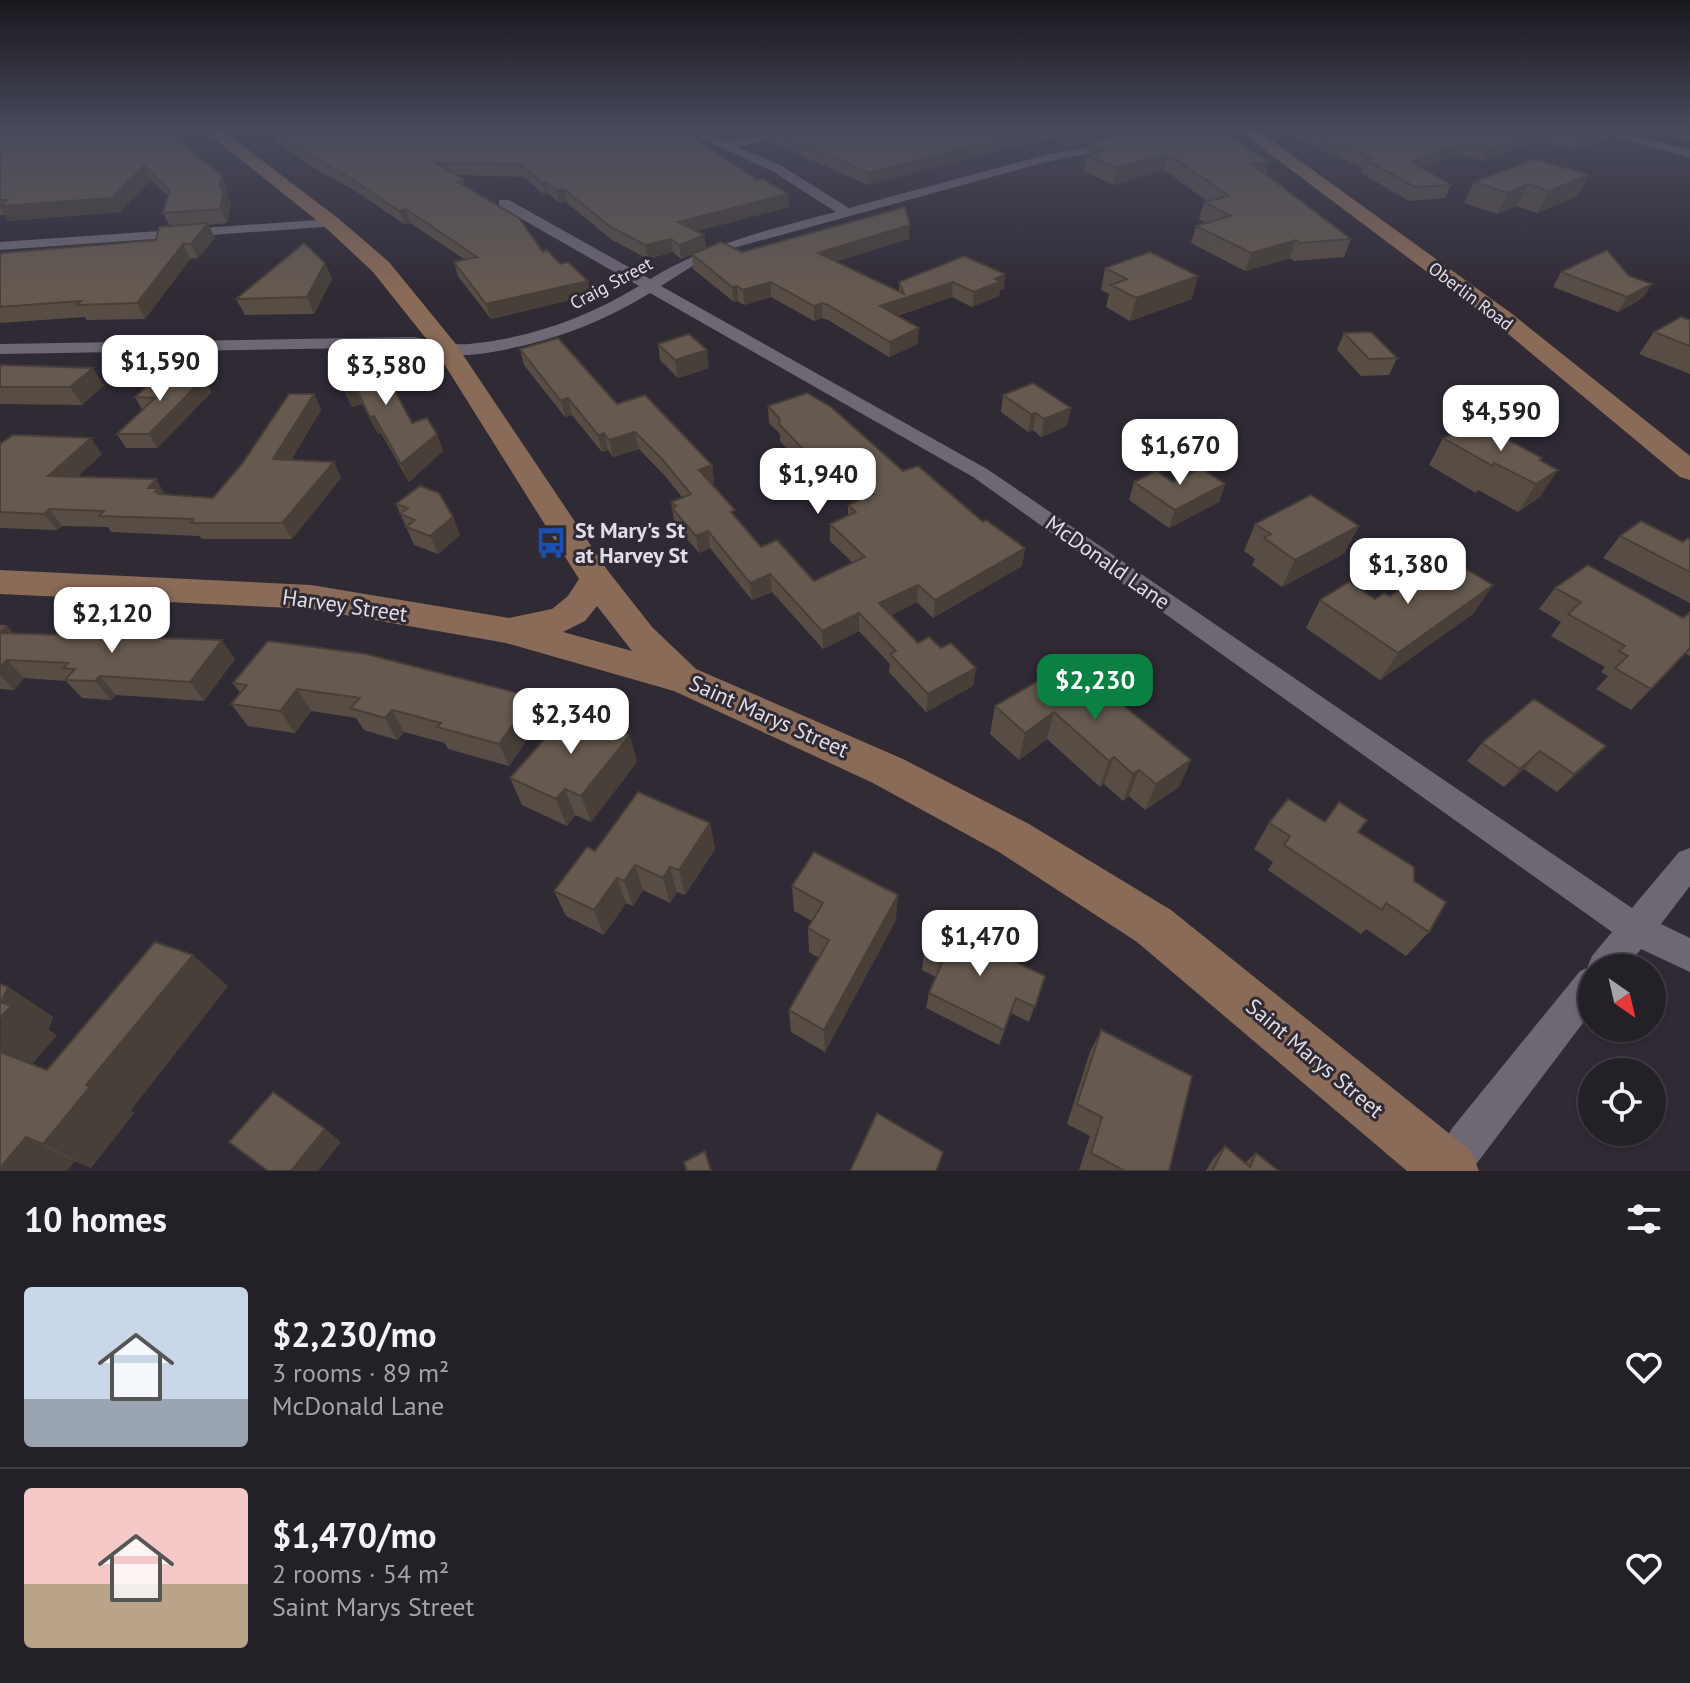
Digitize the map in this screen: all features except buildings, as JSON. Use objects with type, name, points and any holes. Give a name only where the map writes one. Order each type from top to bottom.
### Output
[{"type":"main road","name":"Saint Marys Street","points":[[283,185],[381,267],[446,348],[596,579],[639,636],[683,679],[865,759],[1014,838],[1154,926],[1450,1170]]},
{"type":"main road","name":"Oberlin Road","points":[[1321,185],[1503,318],[1690,471]]},
{"type":"main road","points":[[506,630],[553,624],[581,607],[596,579]]},
{"type":"main road","name":"Harvey Street","points":[[0,582],[311,597],[506,630],[683,679]]},
{"type":"street","points":[[802,185],[846,212]]},
{"type":"street","name":"Craig Street","points":[[0,349],[413,342],[466,350],[561,331],[609,311],[689,262],[732,244],[949,185]]},
{"type":"street","name":"McDonald Lane","points":[[504,203],[980,473],[1634,928],[1690,955]]},
{"type":"street","points":[[0,246],[332,223]]},
{"type":"street","points":[[1614,954],[1690,862]]},
{"type":"street","points":[[1450,1170],[1467,1141],[1578,1001]]},
{"type":"place","name":"St Mary's St at Harvey St","points":[[551,543]]}]
